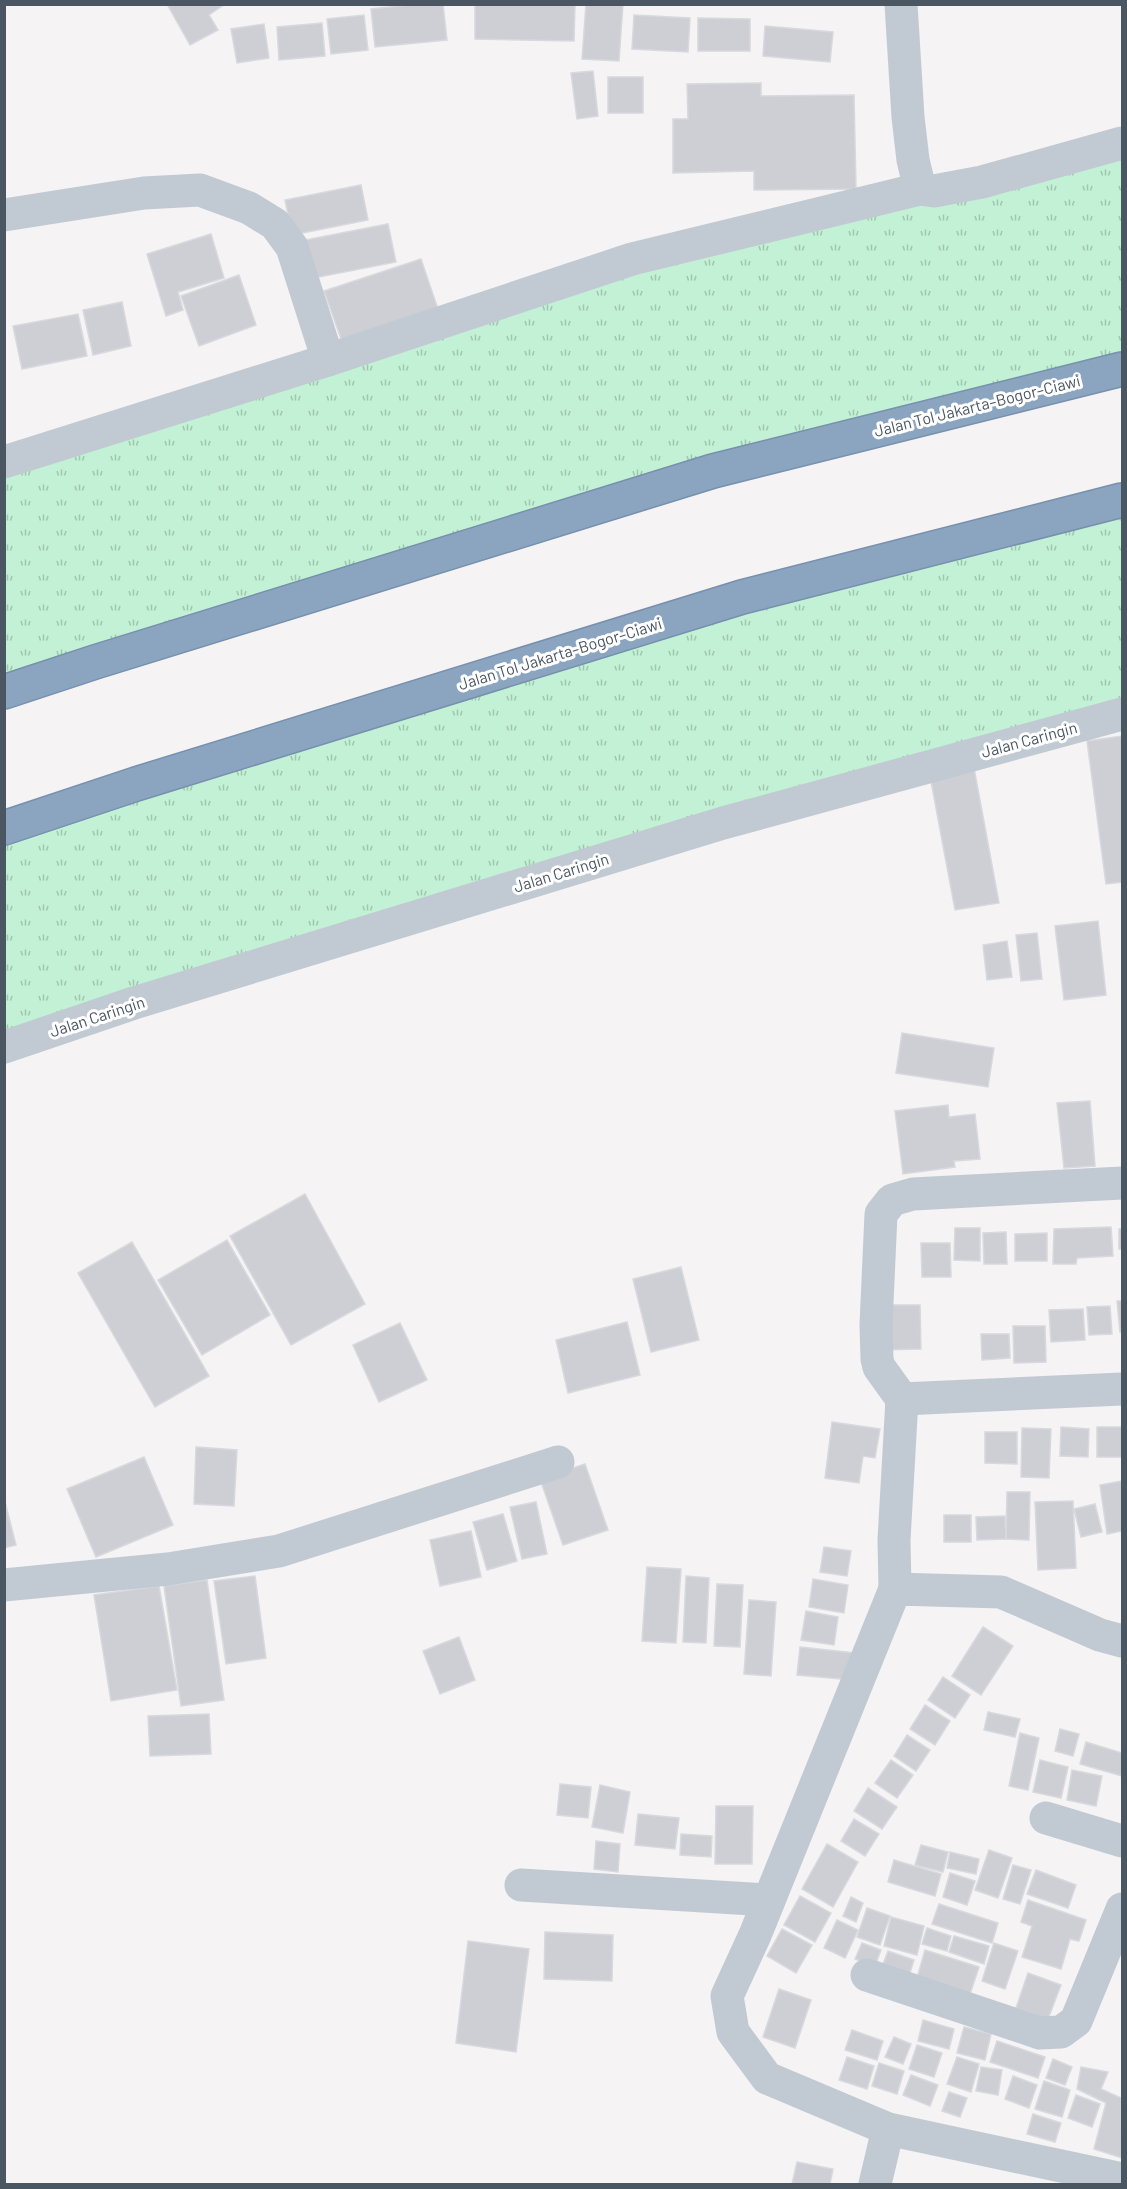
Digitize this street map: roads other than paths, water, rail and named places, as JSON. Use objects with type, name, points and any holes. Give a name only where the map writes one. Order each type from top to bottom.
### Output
[{"type":"highway","name":"Jalan Tol Jakarta–Bogor–Ciawi","points":[[4,692],[713,471],[1122,369]]},
{"type":"highway","name":"Jalan Tol Jakarta–Bogor–Ciawi","points":[[4,828],[136,784],[742,597],[1122,500]]},
{"type":"street","points":[[901,4],[908,117],[913,160],[921,189]]},
{"type":"street","points":[[4,462],[328,360],[632,259],[921,189],[934,191],[982,182],[1122,143]]},
{"type":"street","points":[[4,215],[144,194],[200,190],[249,208],[274,224],[292,247],[328,360]]},
{"type":"street","name":"Jalan Caringin","points":[[4,1047],[134,1003],[723,823],[1122,714]]},
{"type":"street","points":[[1122,1183],[913,1194],[892,1200],[881,1214],[876,1348],[879,1367],[902,1399],[894,1540],[895,1589],[769,1900],[727,1996],[733,2032],[767,2078],[888,2129],[1122,2179]]},
{"type":"street","points":[[902,1399],[1122,1389]]},
{"type":"street","points":[[4,1585],[168,1569],[279,1551],[558,1462]]},
{"type":"street","points":[[895,1589],[1001,1592],[1100,1635],[1122,1641]]},
{"type":"street","points":[[1046,1818],[1122,1841]]},
{"type":"street","points":[[521,1884],[769,1900]]},
{"type":"street","points":[[867,1975],[1040,2033],[1061,2032],[1076,2021],[1122,1908]]},
{"type":"street","points":[[875,2184],[888,2129]]}]
